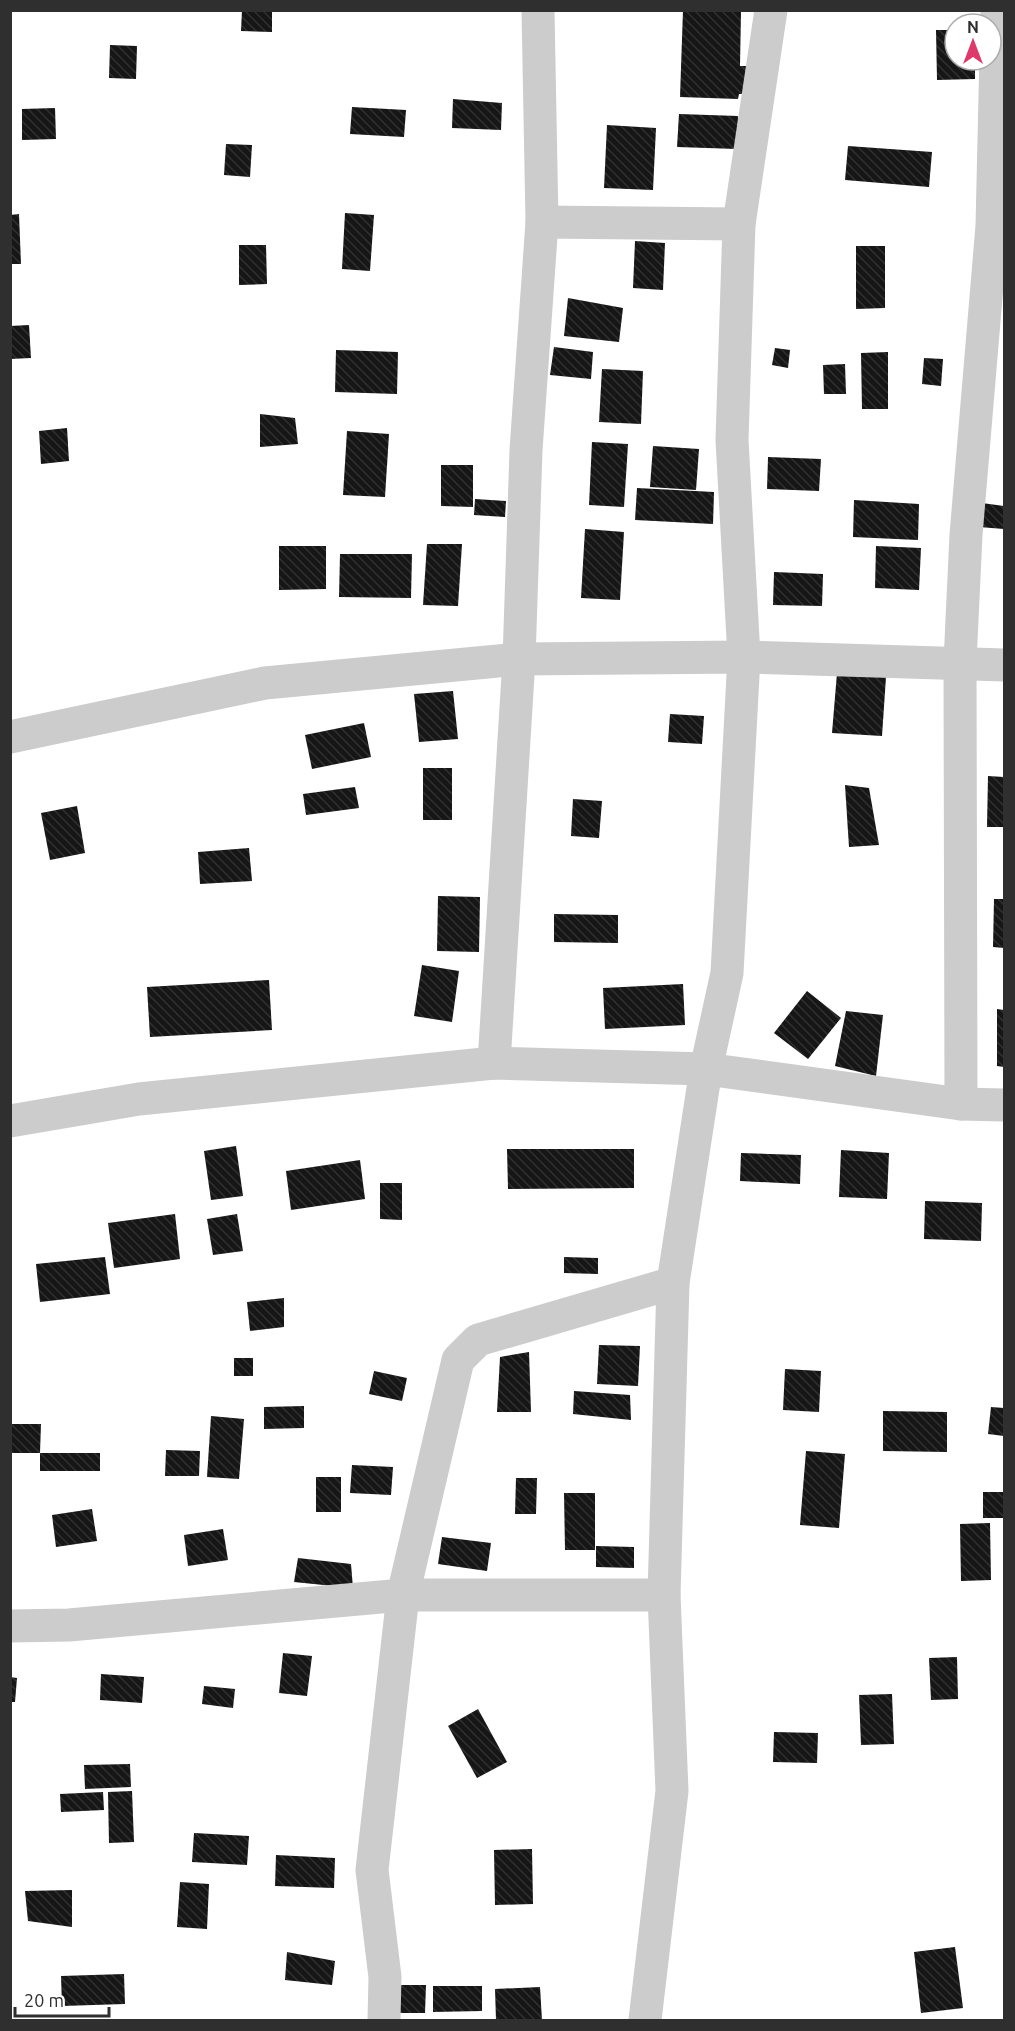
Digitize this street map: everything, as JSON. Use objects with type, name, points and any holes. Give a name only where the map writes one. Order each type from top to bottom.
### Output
[{"type":"street","points":[[494,1063],[519,659],[526,450],[542,222],[538,10]]},
{"type":"street","points":[[645,2020],[672,1791],[664,1595],[673,1283],[706,1069],[726,973],[744,657],[732,441],[739,224],[771,10]]},
{"type":"street","points":[[961,1104],[960,662],[966,536],[998,226],[997,10]]},
{"type":"street","points":[[542,222],[739,224]]},
{"type":"street","points":[[10,737],[265,683],[519,659],[744,657],[1005,665]]},
{"type":"street","points":[[10,1120],[139,1099],[494,1063],[706,1069],[961,1104],[1005,1105]]},
{"type":"street","points":[[384,2020],[386,1977],[372,1870],[403,1595],[458,1360],[478,1340],[673,1283]]},
{"type":"street","points":[[10,1626],[69,1625],[403,1595],[664,1595]]},
{"type":"building","points":[[242,10],[272,10],[272,32],[241,31]]},
{"type":"building","points":[[683,10],[741,12],[740,66],[752,66],[751,94],[739,94],[738,99],[680,97]]},
{"type":"building","points":[[936,30],[943,30],[943,72],[975,72],[975,79],[937,80]]},
{"type":"building","points":[[110,45],[137,46],[136,79],[109,78]]},
{"type":"building","points":[[453,99],[502,103],[501,130],[452,128]]},
{"type":"building","points":[[352,107],[406,110],[404,137],[350,134]]},
{"type":"building","points":[[55,108],[56,139],[22,140],[22,109]]},
{"type":"building","points":[[679,114],[738,116],[737,149],[677,147]]},
{"type":"building","points":[[607,125],[656,128],[653,190],[604,188]]},
{"type":"building","points":[[226,144],[252,145],[250,177],[224,175]]},
{"type":"building","points":[[848,146],[932,152],[929,187],[845,180]]},
{"type":"building","points":[[345,213],[374,215],[370,271],[342,269]]},
{"type":"building","points":[[19,214],[21,264],[10,264],[10,215]]},
{"type":"building","points":[[635,241],[665,243],[663,290],[633,288]]},
{"type":"building","points":[[239,245],[266,245],[267,284],[239,285]]},
{"type":"building","points":[[856,246],[885,246],[885,308],[856,309]]},
{"type":"building","points":[[568,298],[623,308],[619,342],[564,336]]},
{"type":"building","points":[[29,325],[31,358],[10,359],[10,326]]},
{"type":"building","points":[[554,347],[593,352],[591,379],[550,375]]},
{"type":"building","points":[[775,348],[790,350],[788,368],[772,365]]},
{"type":"building","points":[[336,350],[398,352],[397,394],[335,392]]},
{"type":"building","points":[[888,352],[888,409],[862,409],[861,353]]},
{"type":"building","points":[[924,358],[943,359],[941,386],[922,384]]},
{"type":"building","points":[[845,364],[846,394],[824,394],[823,365]]},
{"type":"building","points":[[602,369],[643,371],[641,424],[599,422]]},
{"type":"building","points":[[260,414],[295,418],[298,444],[260,447]]},
{"type":"building","points":[[67,428],[69,461],[41,464],[39,431]]},
{"type":"building","points":[[347,431],[389,434],[385,497],[343,495]]},
{"type":"building","points":[[592,442],[628,444],[624,507],[589,505]]},
{"type":"building","points":[[653,446],[699,449],[696,490],[650,487]]},
{"type":"building","points":[[768,457],[821,459],[819,491],[767,489]]},
{"type":"building","points":[[441,465],[473,465],[473,507],[441,506]]},
{"type":"building","points":[[637,488],[714,492],[713,524],[635,520]]},
{"type":"building","points":[[475,499],[506,501],[505,517],[474,515]]},
{"type":"building","points":[[854,500],[919,504],[918,540],[853,537]]},
{"type":"building","points":[[982,503],[1004,506],[1004,529],[979,527]]},
{"type":"building","points":[[585,529],[624,532],[620,600],[581,598]]},
{"type":"building","points":[[427,544],[462,544],[458,606],[423,605]]},
{"type":"building","points":[[279,546],[326,546],[326,589],[279,590]]},
{"type":"building","points":[[876,546],[921,548],[919,590],[875,588]]},
{"type":"building","points":[[340,554],[412,554],[411,598],[339,597]]},
{"type":"building","points":[[774,572],[823,574],[822,606],[773,605]]},
{"type":"building","points":[[837,673],[886,677],[882,736],[832,733]]},
{"type":"building","points":[[453,691],[458,739],[419,742],[414,694]]},
{"type":"building","points":[[670,714],[704,716],[702,744],[668,742]]},
{"type":"building","points":[[364,723],[371,757],[312,769],[305,735]]},
{"type":"building","points":[[423,768],[452,768],[452,820],[423,820]]},
{"type":"building","points":[[988,776],[1004,777],[1004,827],[987,827]]},
{"type":"building","points":[[845,785],[869,788],[879,845],[849,847]]},
{"type":"building","points":[[355,787],[359,808],[306,815],[303,794]]},
{"type":"building","points":[[573,799],[602,801],[599,838],[571,836]]},
{"type":"building","points":[[77,806],[85,853],[50,860],[41,813]]},
{"type":"building","points":[[249,848],[252,881],[200,884],[198,852]]},
{"type":"building","points":[[438,896],[480,897],[479,952],[437,951]]},
{"type":"building","points":[[994,899],[1004,899],[1004,948],[993,947]]},
{"type":"building","points":[[554,914],[618,915],[618,943],[554,942]]},
{"type":"building","points":[[422,965],[459,971],[452,1022],[414,1016]]},
{"type":"building","points":[[269,980],[272,1030],[150,1037],[147,987]]},
{"type":"building","points":[[683,984],[685,1025],[605,1029],[603,988]]},
{"type":"building","points":[[807,991],[841,1018],[808,1059],[774,1033]]},
{"type":"building","points":[[997,1009],[1004,1010],[1004,1067],[997,1066]]},
{"type":"building","points":[[846,1011],[883,1015],[876,1076],[835,1066]]},
{"type":"building","points":[[236,1146],[243,1196],[211,1200],[204,1151]]},
{"type":"building","points":[[507,1149],[634,1149],[634,1188],[508,1189]]},
{"type":"building","points":[[841,1150],[889,1153],[887,1199],[839,1197]]},
{"type":"building","points":[[741,1153],[801,1155],[800,1184],[740,1181]]},
{"type":"building","points":[[360,1160],[365,1199],[291,1210],[286,1171]]},
{"type":"building","points":[[380,1183],[402,1183],[402,1220],[380,1219]]},
{"type":"building","points":[[925,1201],[982,1203],[981,1241],[924,1239]]},
{"type":"building","points":[[175,1214],[180,1259],[114,1268],[108,1223]]},
{"type":"building","points":[[237,1214],[243,1251],[213,1255],[207,1219]]},
{"type":"building","points":[[105,1257],[110,1294],[40,1302],[36,1264]]},
{"type":"building","points":[[564,1257],[598,1258],[598,1274],[564,1273]]},
{"type":"building","points":[[284,1298],[284,1327],[250,1331],[247,1302]]},
{"type":"building","points":[[599,1345],[640,1346],[638,1386],[597,1384]]},
{"type":"building","points":[[529,1352],[531,1412],[497,1412],[500,1357]]},
{"type":"building","points":[[234,1358],[253,1358],[253,1376],[234,1376]]},
{"type":"building","points":[[785,1369],[821,1371],[819,1412],[783,1410]]},
{"type":"building","points":[[374,1371],[407,1378],[402,1401],[369,1394]]},
{"type":"building","points":[[574,1391],[630,1395],[631,1420],[573,1414]]},
{"type":"building","points":[[304,1406],[304,1428],[264,1429],[264,1407]]},
{"type":"building","points":[[991,1407],[1004,1408],[1004,1436],[988,1434]]},
{"type":"building","points":[[883,1411],[947,1412],[947,1452],[883,1451]]},
{"type":"building","points":[[211,1416],[244,1419],[239,1479],[207,1477]]},
{"type":"building","points":[[10,1424],[41,1424],[40,1453],[10,1453]]},
{"type":"building","points":[[166,1450],[200,1451],[199,1476],[165,1476]]},
{"type":"building","points":[[806,1451],[845,1454],[839,1528],[800,1525]]},
{"type":"building","points":[[40,1453],[100,1453],[100,1471],[40,1471]]},
{"type":"building","points":[[352,1465],[393,1467],[391,1495],[350,1493]]},
{"type":"building","points":[[316,1477],[341,1477],[341,1512],[316,1512]]},
{"type":"building","points":[[516,1478],[537,1478],[536,1514],[515,1514]]},
{"type":"building","points":[[983,1492],[1004,1492],[1004,1518],[983,1518]]},
{"type":"building","points":[[564,1493],[595,1493],[595,1550],[565,1550]]},
{"type":"building","points":[[92,1509],[97,1541],[56,1547],[52,1515]]},
{"type":"building","points":[[990,1523],[991,1580],[961,1581],[960,1524]]},
{"type":"building","points":[[223,1529],[228,1560],[188,1566],[184,1535]]},
{"type":"building","points":[[442,1537],[491,1543],[487,1571],[438,1564]]},
{"type":"building","points":[[596,1546],[634,1547],[634,1568],[596,1567]]},
{"type":"building","points":[[298,1558],[351,1564],[353,1588],[294,1582]]},
{"type":"building","points":[[283,1653],[312,1656],[307,1696],[279,1693]]},
{"type":"building","points":[[957,1657],[958,1699],[931,1700],[929,1658]]},
{"type":"building","points":[[101,1674],[144,1677],[142,1703],[100,1700]]},
{"type":"building","points":[[10,1677],[17,1678],[15,1702],[10,1702]]},
{"type":"building","points":[[204,1686],[235,1689],[233,1708],[202,1704]]},
{"type":"building","points":[[892,1694],[894,1744],[861,1745],[859,1695]]},
{"type":"building","points":[[478,1709],[507,1762],[477,1778],[448,1726]]},
{"type":"building","points":[[774,1732],[818,1733],[817,1763],[773,1762]]},
{"type":"building","points":[[130,1764],[131,1787],[85,1789],[84,1765]]},
{"type":"building","points":[[132,1791],[134,1842],[109,1843],[108,1792]]},
{"type":"building","points":[[103,1792],[104,1810],[61,1812],[60,1794]]},
{"type":"building","points":[[194,1833],[249,1836],[247,1865],[192,1862]]},
{"type":"building","points":[[532,1849],[533,1904],[495,1905],[494,1850]]},
{"type":"building","points":[[276,1855],[335,1858],[334,1888],[275,1886]]},
{"type":"building","points":[[180,1882],[209,1884],[207,1929],[177,1927]]},
{"type":"building","points":[[72,1890],[72,1927],[28,1921],[25,1891]]},
{"type":"building","points":[[955,1947],[963,2008],[921,2013],[914,1952]]},
{"type":"building","points":[[287,1952],[335,1961],[332,1985],[285,1980]]},
{"type":"building","points":[[124,1974],[125,2004],[62,2006],[61,1976]]},
{"type":"building","points":[[398,1985],[426,1985],[425,2013],[398,2013]]},
{"type":"building","points":[[433,1986],[482,1986],[482,2011],[433,2012]]},
{"type":"building","points":[[540,1987],[542,2020],[496,2020],[495,1989]]}]
